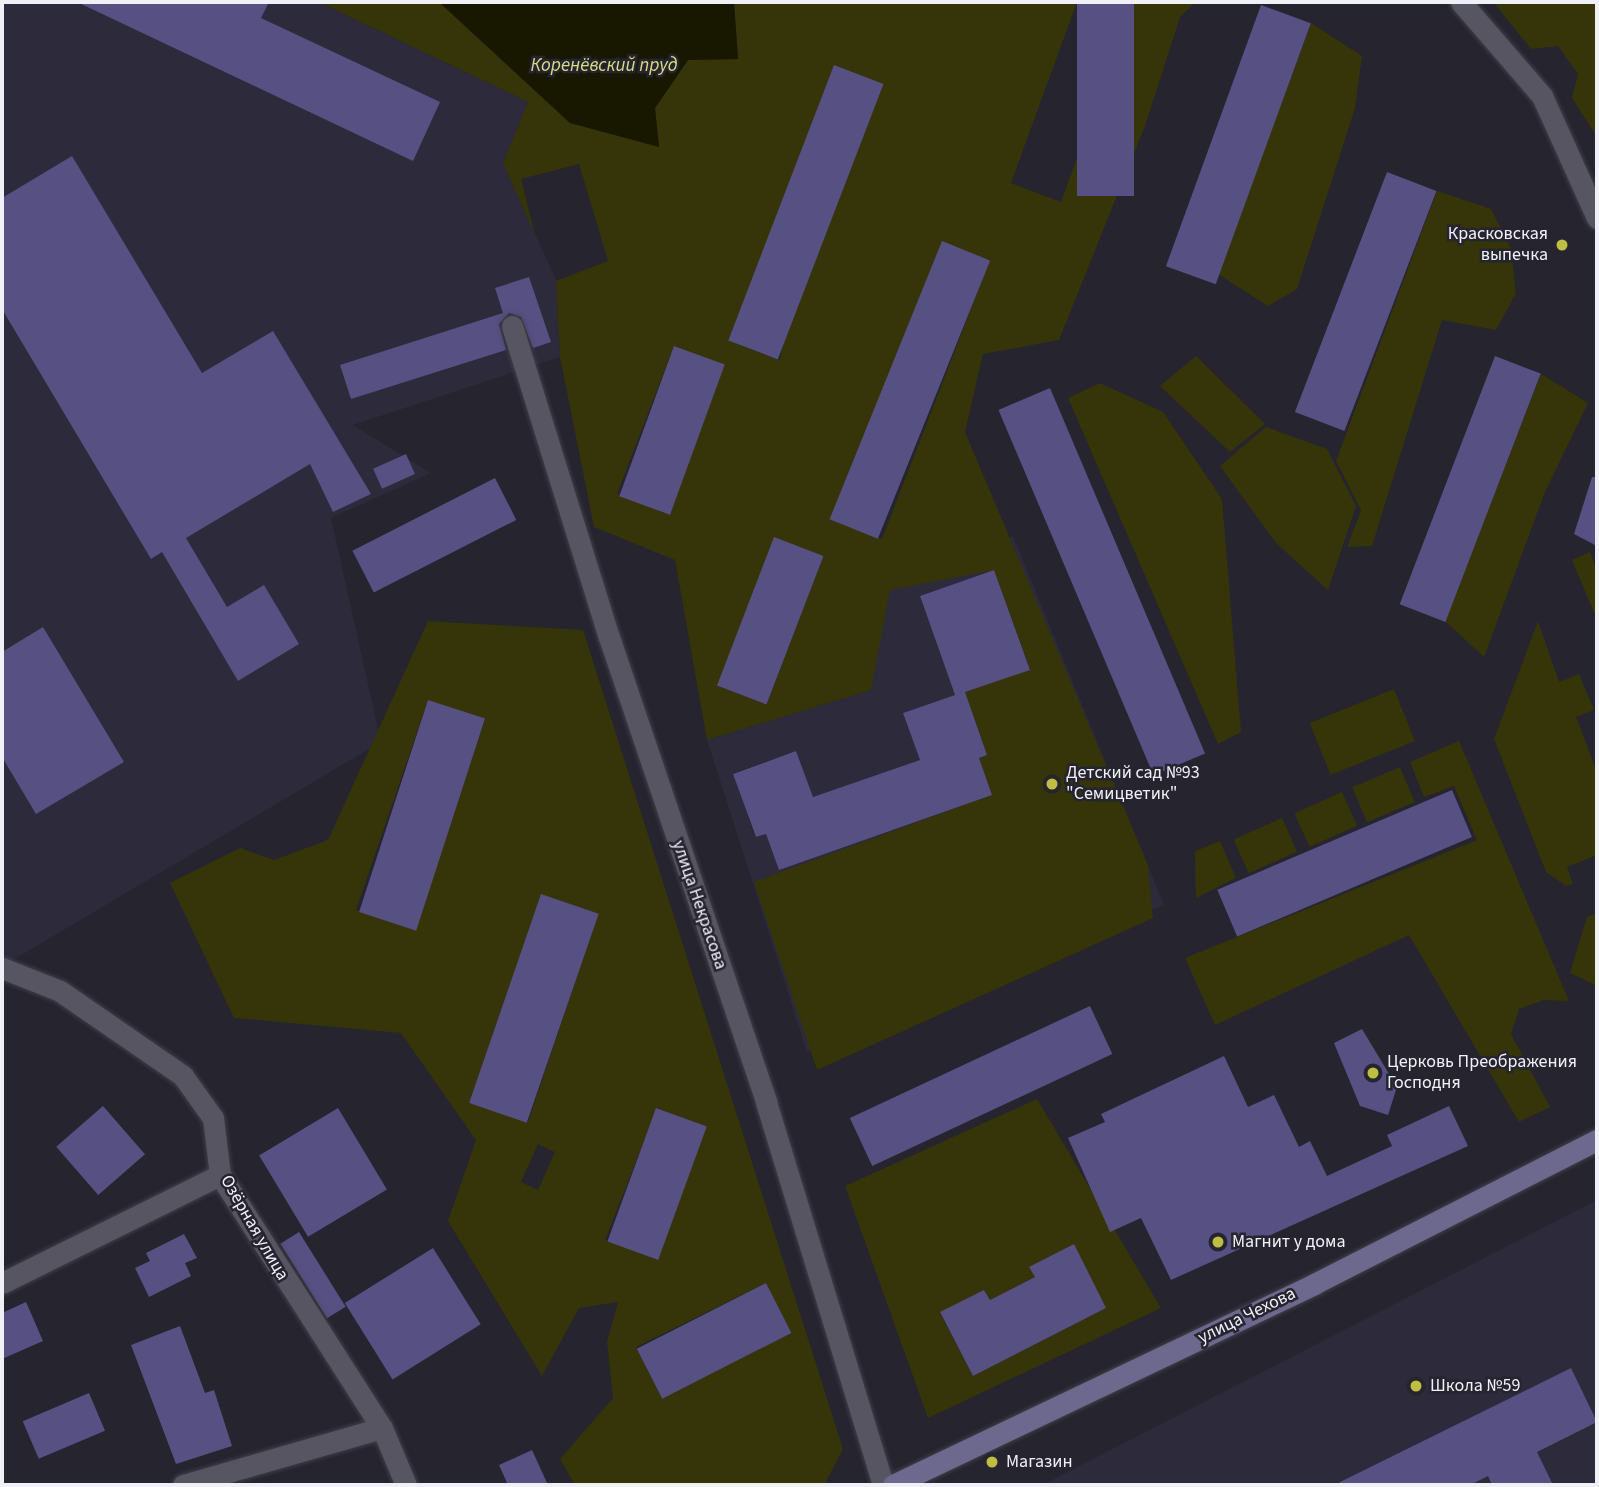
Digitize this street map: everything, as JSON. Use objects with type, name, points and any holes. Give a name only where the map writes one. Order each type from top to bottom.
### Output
[{"type":"main road","name":"улица Чехова","points":[[893,1485],[1314,1284],[1597,1140]]},
{"type":"street","points":[[1461,2],[1542,96],[1597,218]]},
{"type":"street","name":"улица Некрасова","points":[[512,326],[609,637],[766,1102],[883,1485]]},
{"type":"street","name":"Озёрная улица","points":[[2,968],[60,991],[183,1076],[213,1118],[220,1175],[382,1429],[406,1485]]},
{"type":"street","points":[[2,1283],[220,1175]]},
{"type":"street","points":[[183,1485],[382,1429]]},
{"type":"shaded area","points":[[2,2],[319,2],[528,102],[503,163],[556,280],[560,357],[353,425],[431,473],[331,518],[381,742],[8,963],[2,952]]},
{"type":"shaded area","points":[[319,2],[440,3],[570,123],[659,146],[655,108],[688,60],[738,59],[734,2],[1077,2],[1011,183],[1061,202],[1134,2],[1196,2],[1180,17],[1145,126],[1059,340],[983,354],[965,432],[1148,865],[1153,918],[817,1070],[754,882],[992,795],[979,758],[987,755],[965,692],[1030,669],[994,570],[890,590],[871,690],[707,740],[675,560],[594,527],[560,357],[556,281],[608,261],[579,164],[521,179],[535,235],[503,163],[528,102]],"holes":[[[834,66],[780,360],[730,341]],[[942,242],[990,260],[882,539],[835,520]],[[674,346],[724,365],[667,514],[617,494]],[[774,538],[823,556],[767,704],[719,686]]]},
{"type":"shaded area","points":[[1493,2],[1597,2],[1597,137],[1572,98],[1578,74],[1558,46],[1531,49]]},
{"type":"shaded area","points":[[1311,23],[1362,56],[1355,108],[1297,289],[1268,306],[1218,274]]},
{"type":"shaded area","points":[[1437,191],[1491,209],[1511,249],[1516,293],[1496,330],[1442,320],[1372,546],[1347,547],[1361,510],[1336,461]]},
{"type":"shaded area","points":[[1196,356],[1265,424],[1230,452],[1160,386]]},
{"type":"shaded area","points":[[1541,374],[1588,403],[1545,492],[1484,657],[1445,621]]},
{"type":"shaded area","points":[[1100,383],[1163,412],[1222,499],[1241,732],[1218,744],[1068,398]]},
{"type":"shaded area","points":[[1266,427],[1327,449],[1356,506],[1328,590],[1276,543],[1220,466]]},
{"type":"shaded area","name":"Детский сад №93 \"Семицветик\"","points":[[1013,536],[1164,905],[807,1052],[707,740],[871,690],[889,590]],"holes":[[[994,570],[1030,669],[965,692],[987,755],[979,758],[992,795],[779,869],[766,834],[755,837],[733,773],[796,751],[813,797],[920,760],[903,713],[955,695],[920,596]]]},
{"type":"shaded area","points":[[1590,552],[1597,569],[1597,620],[1572,560]]},
{"type":"shaded area","points":[[428,621],[583,630],[843,1449],[824,1485],[575,1485],[560,1459],[613,1398],[607,1342],[618,1302],[579,1308],[542,1376],[448,1221],[476,1140],[401,1033],[234,1018],[170,883],[240,848],[274,860],[328,840]],"holes":[[[428,700],[485,720],[414,930],[356,910]],[[541,895],[598,914],[528,1122],[469,1103]],[[657,1108],[706,1127],[655,1259],[605,1240]],[[538,1144],[555,1152],[538,1190],[521,1182]],[[766,1283],[790,1333],[661,1397],[636,1347]]]},
{"type":"shaded area","points":[[1538,621],[1559,682],[1579,674],[1594,710],[1576,717],[1597,772],[1597,855],[1567,867],[1573,884],[1566,886],[1546,872],[1494,739]]},
{"type":"shaded area","points":[[1394,689],[1415,741],[1331,775],[1310,723]]},
{"type":"shaded area","points":[[1459,741],[1569,1001],[1544,1000],[1519,1009],[1511,1034],[1550,1107],[1519,1122],[1409,935],[1215,1025],[1185,958],[1477,840],[1454,786],[1424,797],[1410,762]]},
{"type":"shaded area","points":[[1400,767],[1415,802],[1367,822],[1352,787]]},
{"type":"shaded area","points":[[1342,792],[1357,826],[1310,847],[1294,813]]},
{"type":"shaded area","points":[[1282,818],[1297,852],[1249,873],[1234,840]]},
{"type":"shaded area","points":[[1220,841],[1236,878],[1196,898],[1195,851]]},
{"type":"shaded area","points":[[1597,913],[1597,986],[1570,973],[1587,917]]},
{"type":"shaded area","points":[[1037,1099],[1161,1308],[928,1418],[845,1186]],"holes":[[[1073,1245],[1106,1308],[973,1376],[940,1313],[984,1290],[990,1300],[1035,1277],[1030,1267]]]},
{"type":"shaded area","name":"Школа №59","points":[[1597,1200],[1597,1485],[1042,1485]]},
{"type":"water","name":"Коренёвский пруд","points":[[389,2],[734,2],[738,59],[688,60],[655,108],[659,147],[570,123],[440,3]]},
{"type":"building","points":[[77,2],[269,2],[261,18],[440,102],[413,161]]},
{"type":"building","points":[[1077,2],[1134,2],[1134,196],[1077,196]]},
{"type":"building","points":[[1261,5],[1311,23],[1216,284],[1166,266]]},
{"type":"building","points":[[834,65],[883,84],[778,359],[728,340]]},
{"type":"building","points":[[72,156],[202,373],[273,331],[371,494],[333,512],[310,464],[186,538],[227,607],[264,585],[299,644],[238,681],[162,552],[151,559],[2,309],[2,198]]},
{"type":"building","points":[[1387,172],[1436,191],[1344,431],[1295,412]]},
{"type":"building","points":[[942,241],[990,260],[878,539],[830,519]]},
{"type":"building","points":[[529,277],[551,342],[533,348],[521,317],[509,313],[499,324],[506,350],[351,399],[340,365],[503,313],[495,288]]},
{"type":"building","points":[[674,346],[725,364],[670,515],[619,496]]},
{"type":"building","points":[[1495,356],[1541,374],[1445,622],[1400,604]]},
{"type":"building","points":[[1050,388],[1205,753],[1154,775],[998,410]]},
{"type":"building","points":[[406,454],[415,474],[382,489],[373,469]]},
{"type":"building","points":[[1592,477],[1597,477],[1597,546],[1574,534]]},
{"type":"building","points":[[495,478],[516,520],[374,593],[352,551]]},
{"type":"building","points":[[774,537],[823,556],[766,704],[717,685]]},
{"type":"building","points":[[994,570],[1030,670],[965,692],[987,755],[979,758],[992,795],[779,870],[766,834],[756,837],[733,774],[796,751],[813,797],[920,760],[903,713],[955,695],[920,596]]},
{"type":"building","points":[[43,627],[124,762],[36,814],[2,757],[2,652]]},
{"type":"building","points":[[428,700],[485,719],[416,931],[359,912]]},
{"type":"building","points":[[1452,790],[1472,837],[1237,937],[1217,890]]},
{"type":"building","points":[[541,894],[599,914],[527,1123],[469,1103]]},
{"type":"building","points":[[1090,1006],[1112,1054],[872,1166],[850,1118]]},
{"type":"building","name":"Церковь Преображения Господня","points":[[1362,1029],[1397,1087],[1388,1115],[1360,1106],[1334,1043]]},
{"type":"building","points":[[1224,1056],[1248,1107],[1274,1095],[1299,1147],[1310,1141],[1327,1176],[1392,1146],[1387,1135],[1449,1106],[1468,1146],[1171,1280],[1141,1218],[1110,1232],[1068,1138],[1105,1122],[1101,1114]]},
{"type":"building","points":[[103,1106],[145,1154],[98,1195],[56,1147]]},
{"type":"building","points":[[338,1108],[387,1189],[308,1237],[259,1155]]},
{"type":"building","points":[[656,1108],[707,1126],[658,1260],[607,1241]]},
{"type":"building","points":[[299,1232],[346,1307],[327,1318],[280,1244]]},
{"type":"building","points":[[184,1234],[197,1258],[185,1263],[191,1276],[149,1297],[135,1268],[150,1261],[146,1253]]},
{"type":"building","points":[[1074,1244],[1106,1308],[973,1376],[940,1312],[984,1290],[990,1300],[1035,1277],[1029,1267]]},
{"type":"building","points":[[433,1248],[481,1324],[392,1379],[345,1303]]},
{"type":"building","points":[[766,1283],[791,1333],[662,1399],[637,1349]]},
{"type":"building","points":[[26,1302],[43,1341],[2,1359],[2,1313]]},
{"type":"building","points":[[180,1326],[205,1393],[214,1390],[232,1446],[176,1464],[131,1345]]},
{"type":"building","points":[[1571,1368],[1597,1422],[1537,1452],[1553,1485],[1492,1485],[1488,1476],[1470,1485],[1334,1485]]},
{"type":"building","points":[[89,1393],[105,1431],[39,1459],[23,1421]]},
{"type":"building","points":[[532,1450],[548,1485],[508,1485],[499,1465]]},
{"type":"place","name":"Красковская выпечка","points":[[1562,245]]},
{"type":"place","name":"Детский сад №93 \"Семицветик\"","points":[[1052,784]]},
{"type":"place","name":"Церковь Преображения Господня","points":[[1373,1073]]},
{"type":"place","name":"Магнит у дома","points":[[1218,1242]]},
{"type":"place","name":"Школа №59","points":[[1416,1386]]},
{"type":"place","name":"Магазин","points":[[992,1462]]}]
